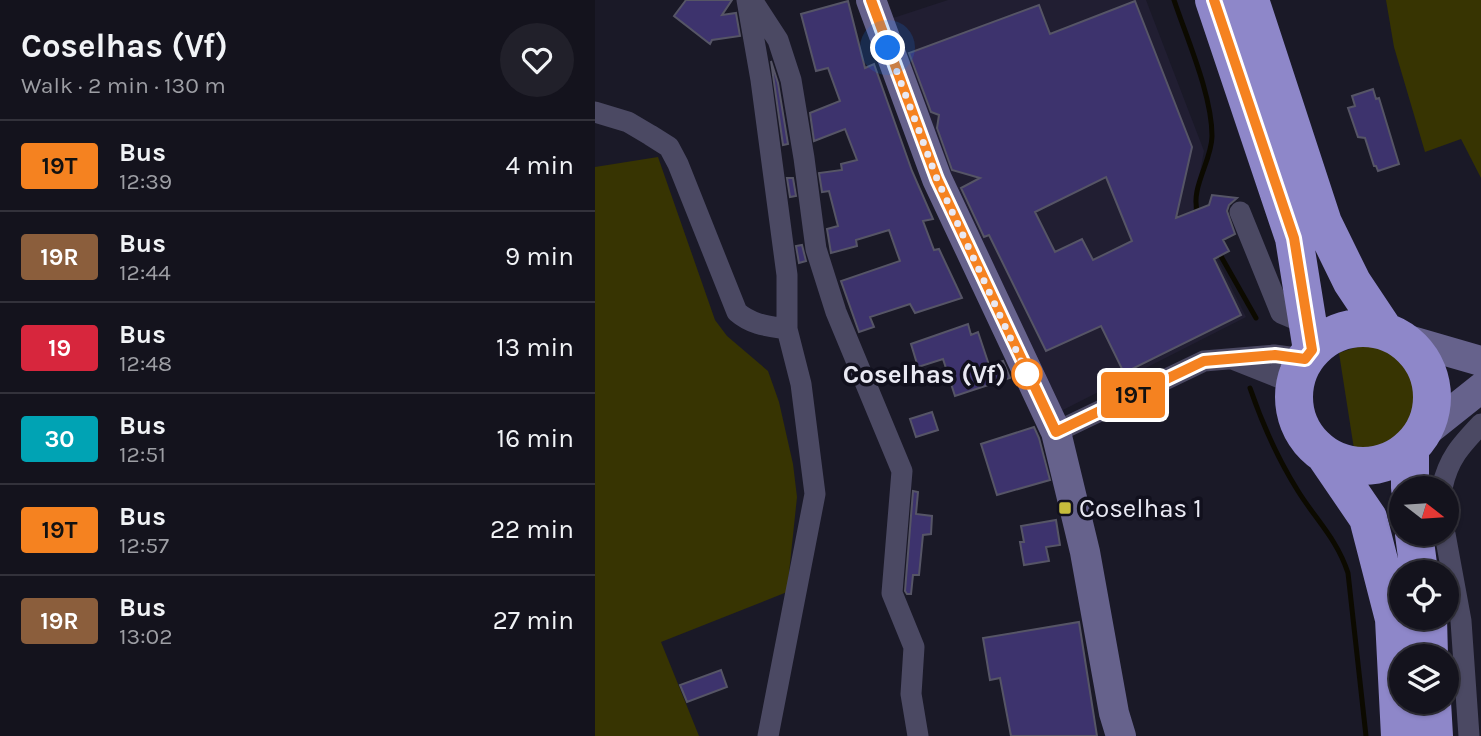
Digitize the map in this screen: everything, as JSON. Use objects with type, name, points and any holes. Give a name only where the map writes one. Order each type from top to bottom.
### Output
[{"type":"highway","points":[[1214,0],[1294,238],[1305,354],[1294,404],[1299,424],[1310,442],[1325,455],[1368,518],[1394,619],[1400,736]]},
{"type":"highway","points":[[1250,0],[1323,223],[1352,282],[1393,334],[1417,353],[1429,372],[1433,393],[1431,415],[1416,442],[1412,476]]},
{"type":"highway","points":[[1305,354],[1327,337],[1345,330],[1364,327],[1393,334]]},
{"type":"highway","points":[[1325,455],[1346,465],[1369,466],[1391,461],[1416,442]]},
{"type":"highway","points":[[1433,714],[1434,736]]},
{"type":"street","points":[[750,0],[787,275],[787,329],[801,384],[815,495],[768,736]]},
{"type":"street","points":[[750,0],[778,40],[791,80],[816,248],[836,312],[902,471],[892,593],[914,647],[911,694],[918,736]]},
{"type":"street","points":[[871,0],[937,179],[1056,432],[1085,552],[1114,713],[1121,736]]},
{"type":"street","points":[[595,112],[628,122],[669,147],[737,312],[746,320],[757,324],[787,329]]},
{"type":"street","points":[[1056,432],[1204,361],[1227,357],[1305,354],[1281,313],[1240,212]]},
{"type":"street","points":[[1393,334],[1481,361]]},
{"type":"street","points":[[1416,442],[1481,388]]},
{"type":"street","points":[[1445,476],[1460,445],[1481,424]]},
{"type":"street","points":[[1447,546],[1461,621],[1469,736]]},
{"type":"shaded area","points":[[948,0],[1146,0],[1204,151],[1193,210],[1246,317],[1061,411],[974,245],[887,20]]},
{"type":"shaded area","points":[[1386,0],[1481,0],[1481,178],[1461,139],[1425,152],[1394,47]]},
{"type":"shaded area","points":[[658,157],[715,320],[727,336],[768,371],[779,402],[793,464],[797,497],[787,592],[661,642],[699,736],[595,736],[595,167]]},
{"type":"shaded area","points":[[1362,345],[1388,350],[1406,363],[1416,381],[1418,401],[1413,420],[1400,436],[1381,447],[1354,449],[1339,353]]},
{"type":"building","points":[[686,0],[732,0],[722,15],[736,13],[740,36],[712,40],[710,44],[674,16]]},
{"type":"building","points":[[848,1],[865,68],[874,64],[912,171],[933,219],[923,221],[934,250],[939,249],[962,298],[915,313],[910,304],[870,317],[874,327],[859,332],[841,281],[900,261],[889,230],[856,240],[857,246],[831,253],[827,229],[838,226],[829,191],[822,192],[819,173],[842,170],[841,164],[857,160],[845,129],[814,141],[810,113],[840,101],[828,68],[816,71],[801,14]]},
{"type":"building","points":[[1135,1],[1192,147],[1176,218],[1209,205],[1212,195],[1237,198],[1227,211],[1235,234],[1223,240],[1229,251],[1214,259],[1241,315],[1124,373],[1101,326],[1046,351],[989,235],[984,237],[961,188],[980,178],[952,170],[937,128],[939,115],[931,112],[909,53],[1039,5],[1050,34]],"holes":[[[1106,177],[1132,241],[1093,260],[1082,239],[1055,252],[1035,212]]]},
{"type":"building","points":[[771,61],[778,83],[788,144],[783,145]]},
{"type":"building","points":[[1373,89],[1376,99],[1379,98],[1399,164],[1378,171],[1365,138],[1358,137],[1348,108],[1355,106],[1352,96]]},
{"type":"building","points":[[787,178],[793,178],[796,196],[790,197]]},
{"type":"building","points":[[802,245],[806,261],[799,263],[796,246]]},
{"type":"building","points":[[968,324],[971,335],[978,332],[989,365],[1003,361],[1010,378],[955,396],[943,359],[918,367],[911,344]]},
{"type":"building","points":[[932,412],[938,430],[916,437],[910,419]]},
{"type":"building","points":[[1034,427],[1050,480],[997,495],[981,444]]},
{"type":"building","points":[[913,491],[918,492],[916,514],[932,516],[931,534],[923,535],[919,575],[913,575],[911,594],[907,594],[905,591]]},
{"type":"building","points":[[1056,520],[1060,545],[1046,547],[1049,561],[1024,565],[1020,542],[1024,542],[1021,526]]},
{"type":"building","points":[[1079,622],[1097,736],[1011,736],[1000,678],[990,680],[983,638]]},
{"type":"building","points":[[721,670],[727,687],[687,702],[680,685]]},
{"type":"waterway","points":[[1174,0],[1198,67],[1211,120],[1211,146],[1196,195],[1198,214]]},
{"type":"waterway","points":[[1218,251],[1256,318]]},
{"type":"waterway","points":[[1250,388],[1265,428],[1284,466],[1332,540],[1348,573],[1366,736]]},
{"type":"bus line","name":"19T","points":[[871,0],[937,179],[1056,432],[1204,361],[1275,355],[1305,359],[1312,350],[1294,238],[1214,0]]},
{"type":"place","name":"Coselhas (Vf)","points":[[1027,374]]},
{"type":"place","name":"Coselhas 1","points":[[1065,508]]},
{"type":"route","points":[[888,48],[937,179],[1027,374]]}]
